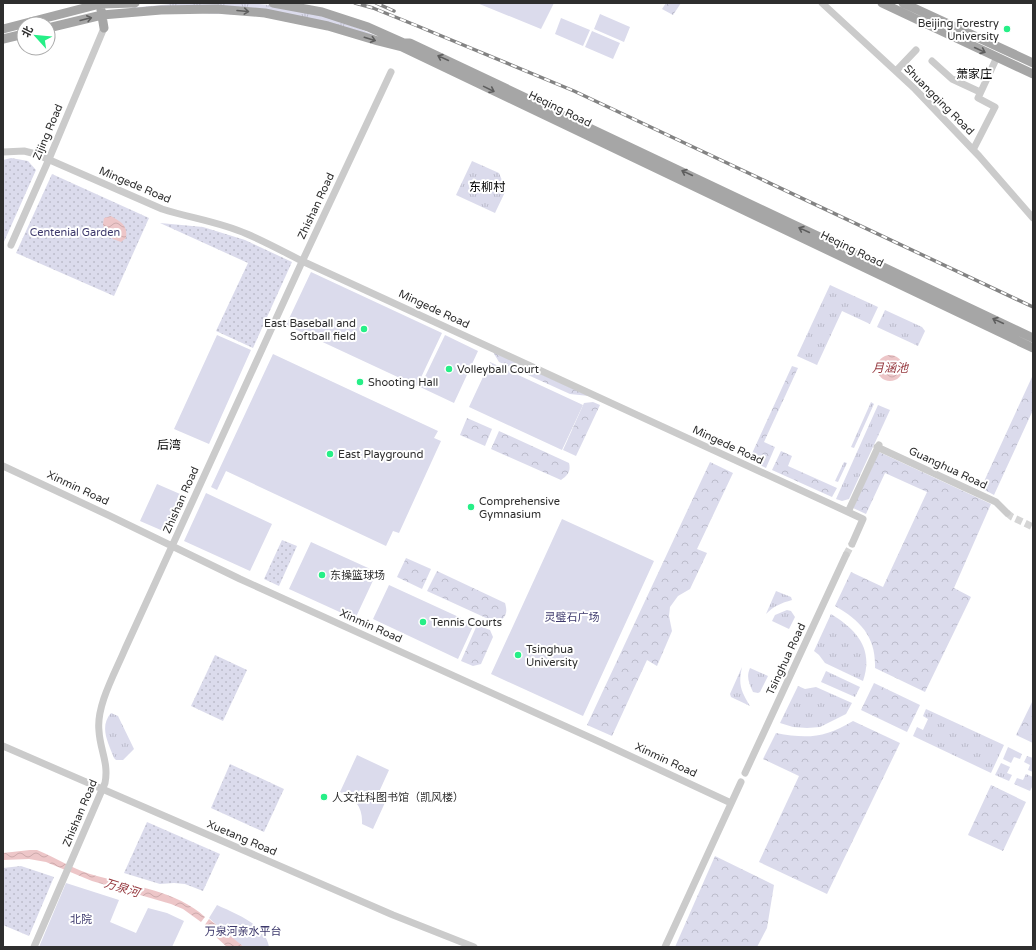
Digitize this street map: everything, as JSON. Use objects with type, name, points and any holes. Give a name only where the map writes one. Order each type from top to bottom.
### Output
[{"type":"main road","points":[[3,29],[100,4],[135,3]]},
{"type":"main road","name":"Heqing Road","points":[[273,3],[322,12],[368,27],[404,43],[410,43],[1033,338]]},
{"type":"main road","points":[[882,3],[1033,74]]},
{"type":"main road","points":[[903,3],[1033,63]]},
{"type":"main road","points":[[100,4],[104,28]]},
{"type":"main road","name":"Heqing Road","points":[[56,26],[102,15],[161,10],[216,9],[265,13],[328,26],[378,42],[402,47],[1033,348]]},
{"type":"main road","points":[[3,39],[16,36]]},
{"type":"street","name":"Shuangqing Road","points":[[822,3],[915,89],[973,150],[1033,218]]},
{"type":"street","name":"Zijing Road","points":[[11,245],[104,28]]},
{"type":"street","points":[[896,71],[916,50]]},
{"type":"street","points":[[973,150],[995,106],[978,98],[997,57]]},
{"type":"street","points":[[932,61],[952,80],[980,92]]},
{"type":"street","name":"Zhishan Road","points":[[34,947],[106,779],[107,768],[99,732],[98,719],[102,705],[125,649],[302,261],[391,72]]},
{"type":"street","name":"Mingede Road","points":[[3,152],[24,151],[36,154],[162,209],[203,219],[246,233],[302,261],[848,512]]},
{"type":"street","name":"Guanghua Road","points":[[848,512],[878,446],[996,502],[1007,513]]},
{"type":"street","name":"Xinmin Road","points":[[3,466],[246,582],[731,803]]},
{"type":"street","points":[[848,512],[863,519],[852,544]]},
{"type":"street","name":"Tsinghua Road","points":[[745,773],[846,555]]},
{"type":"street","name":"Xuetang Road","points":[[3,746],[393,915],[474,947]]},
{"type":"street","points":[[665,947],[741,782]]},
{"type":"green space","points":[[182,3],[239,3],[279,6],[328,17],[374,35],[375,37],[289,17],[130,10],[130,8]]},
{"type":"green space","points":[[477,3],[554,3],[541,29]]},
{"type":"green space","points":[[666,3],[681,3],[673,15],[662,9]]},
{"type":"green space","points":[[600,14],[630,27],[624,42],[594,29]]},
{"type":"green space","points":[[561,18],[590,30],[583,46],[555,34]]},
{"type":"green space","points":[[592,31],[620,43],[613,59],[585,47]]},
{"type":"green space","points":[[11,158],[28,161],[36,170],[3,244],[3,160]]},
{"type":"green space","points":[[472,161],[499,173],[506,190],[495,213],[456,195]]},
{"type":"green space","name":"Centenial Garden","points":[[52,174],[149,218],[114,296],[16,253]]},
{"type":"green space","points":[[160,223],[203,227],[245,240],[292,262],[253,348],[216,331],[248,263]]},
{"type":"green space","name":"East Baseball and Softball field","points":[[311,272],[442,333],[417,386],[286,325]]},
{"type":"green space","points":[[830,285],[878,307],[870,324],[842,311],[817,365],[797,356]]},
{"type":"green space","points":[[885,310],[922,327],[925,331],[918,346],[877,327]]},
{"type":"green space","points":[[217,335],[251,350],[209,444],[174,429]]},
{"type":"green space","name":"Volleyball Court","points":[[445,335],[478,351],[454,403],[420,387]]},
{"type":"green space","points":[[493,352],[589,396],[570,394],[499,362]]},
{"type":"green space","name":"East Playground","points":[[273,354],[438,431],[434,438],[441,441],[399,533],[393,531],[386,546],[226,471],[217,490],[211,487]]},
{"type":"green space","points":[[490,362],[583,405],[562,450],[469,407]]},
{"type":"green space","points":[[792,366],[798,368],[764,442],[775,447],[766,468],[749,460]]},
{"type":"green space","points":[[1032,377],[1033,410],[994,495],[981,488]]},
{"type":"green space","points":[[593,402],[600,405],[576,456],[563,450],[584,403]]},
{"type":"green space","points":[[871,402],[874,404],[854,448],[851,447]]},
{"type":"green space","points":[[878,405],[890,410],[849,499],[842,501],[836,499]]},
{"type":"green space","points":[[467,418],[492,429],[485,446],[460,435]]},
{"type":"green space","points":[[499,431],[569,463],[570,468],[568,473],[561,480],[491,449]]},
{"type":"green space","points":[[781,451],[792,456],[788,466],[837,488],[832,497],[772,470]]},
{"type":"green space","points":[[879,452],[991,504],[954,588],[971,597],[925,692],[875,668],[873,647],[865,631],[852,618],[835,606],[851,572],[883,587],[927,492],[885,473],[866,514],[853,508]]},
{"type":"green space","points":[[710,462],[733,473],[697,549],[707,553],[690,589],[678,596],[670,607],[669,616],[672,631],[657,666],[647,660],[612,736],[587,725]]},
{"type":"green space","points":[[844,462],[847,463],[838,482],[835,481]]},
{"type":"green space","points":[[157,484],[187,497],[170,534],[140,521]]},
{"type":"green space","points":[[206,493],[272,524],[250,571],[184,541]]},
{"type":"green space","name":"灵璧石广场","points":[[562,519],[654,561],[583,716],[491,674]]},
{"type":"green space","points":[[282,540],[297,546],[279,586],[264,579]]},
{"type":"green space","name":"东操篮球场","points":[[311,542],[377,572],[355,619],[289,589]]},
{"type":"green space","points":[[406,558],[431,569],[422,589],[397,577]]},
{"type":"green space","points":[[437,571],[505,603],[506,612],[504,617],[497,623],[427,591]]},
{"type":"green space","name":"Tennis Courts","points":[[389,585],[474,624],[458,659],[373,619]]},
{"type":"green space","points":[[776,591],[791,597],[792,600],[778,605],[766,614]]},
{"type":"green space","points":[[787,610],[791,611],[795,617],[789,629],[772,621],[775,615]]},
{"type":"green space","points":[[831,614],[849,627],[861,642],[865,650],[866,670],[863,681],[825,663],[814,651]]},
{"type":"green space","points":[[477,625],[490,630],[493,637],[481,664],[473,666],[461,661]]},
{"type":"green space","points":[[215,655],[247,670],[223,721],[191,706]]},
{"type":"green space","points":[[742,667],[740,679],[741,688],[750,706],[731,697],[730,694]]},
{"type":"green space","points":[[750,668],[768,676],[760,692],[758,693],[753,692],[749,683],[748,674]]},
{"type":"green space","points":[[826,671],[860,687],[855,697],[821,682]]},
{"type":"green space","points":[[874,683],[920,705],[907,732],[861,710]]},
{"type":"green space","points":[[798,686],[805,689],[816,687],[852,703],[846,714],[820,727],[793,727],[780,723]]},
{"type":"green space","points":[[1033,700],[1033,743],[1016,735]]},
{"type":"green space","points":[[926,709],[1004,745],[991,773],[913,736],[917,727],[923,730],[928,719],[923,716]]},
{"type":"green space","points":[[111,713],[118,716],[134,749],[123,760],[116,760],[114,758],[107,740],[105,729],[107,718]]},
{"type":"green space","points":[[853,721],[900,743],[827,894],[759,862],[799,776],[763,759],[776,733],[797,736],[816,736],[834,731]]},
{"type":"green space","points":[[1008,747],[1022,754],[1020,759],[1014,757],[1011,763],[1003,759]]},
{"type":"green space","points":[[357,755],[389,770],[379,792],[388,796],[373,829],[362,824],[361,813],[354,800],[340,792]]},
{"type":"green space","points":[[1027,756],[1033,758],[1033,772],[1028,770],[1030,765],[1024,762]]},
{"type":"green space","points":[[1001,763],[1010,767],[1007,773],[1012,775],[1009,781],[995,775]]},
{"type":"green space","points":[[230,764],[284,789],[264,832],[211,808]]},
{"type":"green space","points":[[1026,774],[1033,777],[1033,785],[1030,791],[1014,784],[1017,778],[1023,780]]},
{"type":"green space","points":[[991,785],[1026,802],[1003,851],[968,835]]},
{"type":"green space","points":[[147,822],[220,854],[203,891],[185,884],[160,884],[124,873]]},
{"type":"green space","points":[[715,856],[774,885],[767,928],[757,947],[675,947]]},
{"type":"green space","points":[[21,866],[54,877],[29,936],[3,925],[3,868]]},
{"type":"green space","name":"北院","points":[[66,883],[119,900],[110,922],[136,933],[148,908],[167,913],[184,921],[172,947],[39,947]]},
{"type":"green space","name":"万泉河亲水平台","points":[[217,905],[241,916],[256,926],[262,932],[269,947],[244,947],[230,937],[209,918]]},
{"type":"water","points":[[111,216],[121,222],[125,227],[126,238],[121,242],[113,239],[105,233],[103,224],[104,218]]},
{"type":"water","name":"月涵池","points":[[890,355],[899,359],[903,368],[899,377],[890,381],[881,377],[877,368],[881,359]]},
{"type":"water","name":"万泉河","points":[[37,850],[89,874],[154,890],[168,895],[194,908],[205,917],[201,922],[183,909],[171,904],[92,881],[46,862],[29,859],[3,860],[3,853]]},
{"type":"water","points":[[209,919],[244,947],[227,947],[204,926]]},
{"type":"tunnel","points":[[1007,513],[1033,527]]},
{"type":"tunnel","points":[[846,555],[852,544]]},
{"type":"railway","points":[[355,3],[373,8],[574,91],[1033,307]]},
{"type":"railway","points":[[376,3],[394,11]]},
{"type":"place","name":"Beijing Forestry University","points":[[1007,29]]},
{"type":"place","name":"East Baseball and Softball field","points":[[364,329]]},
{"type":"place","name":"Volleyball Court","points":[[449,369]]},
{"type":"place","name":"Shooting Hall","points":[[360,382]]},
{"type":"place","name":"East Playground","points":[[330,454]]},
{"type":"place","name":"Comprehensive Gymnasium","points":[[471,507]]},
{"type":"place","name":"东操篮球场","points":[[322,575]]},
{"type":"place","name":"Tennis Courts","points":[[423,622]]},
{"type":"place","name":"Tsinghua University","points":[[518,655]]},
{"type":"place","name":"人文社科图书馆（凯风楼）","points":[[324,797]]},
{"type":"district","name":"萧家庄","points":[[974,74]]},
{"type":"district","name":"东柳村","points":[[487,187]]},
{"type":"district","name":"后湾","points":[[169,445]]}]
